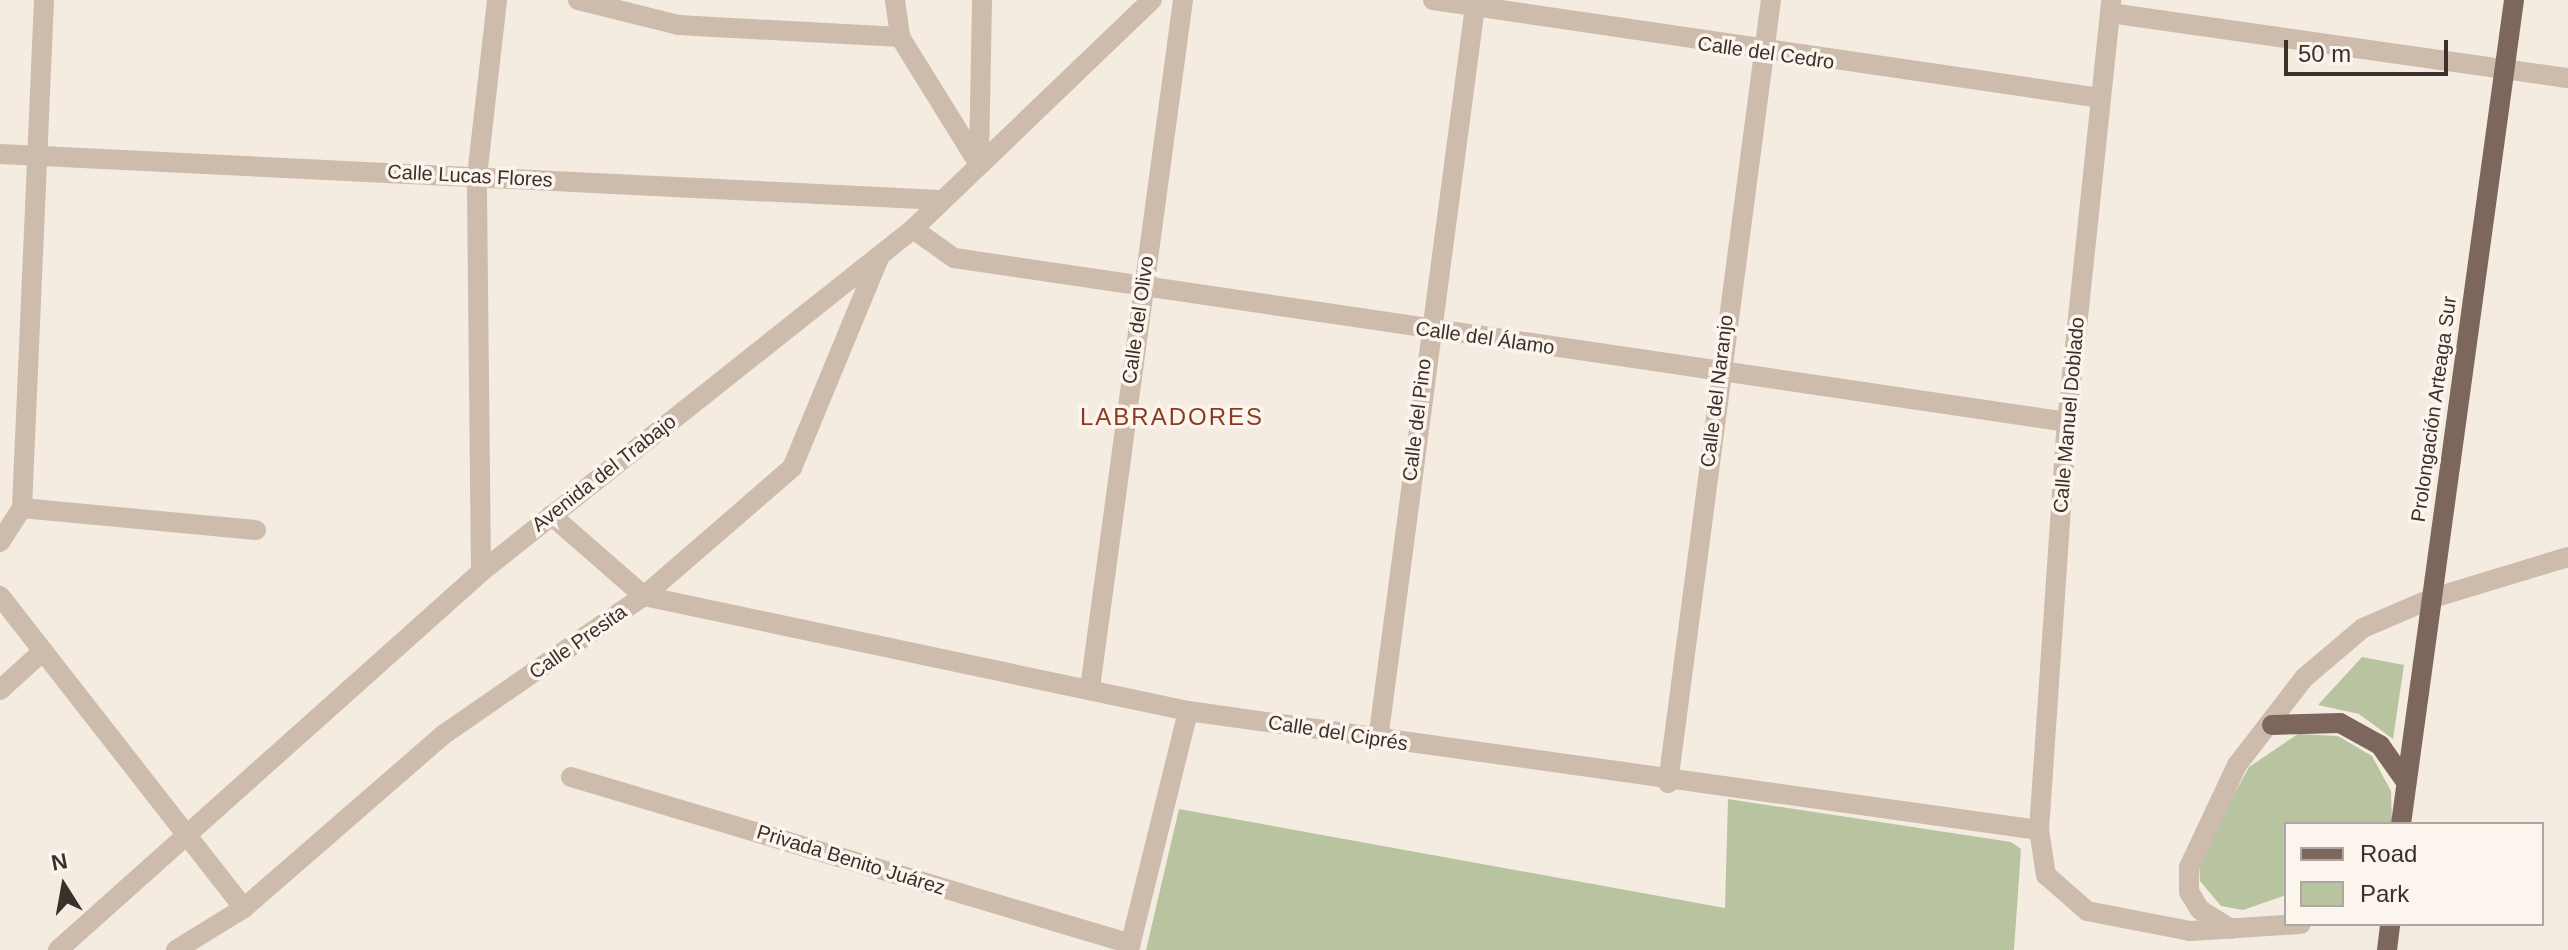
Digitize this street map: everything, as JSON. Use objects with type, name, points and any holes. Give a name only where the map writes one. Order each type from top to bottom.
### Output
[{"type":"main road","name":"Prolongación Arteaga Sur","points":[[2401,822],[2514,0]]},
{"type":"main road","points":[[2272,725],[2340,723],[2380,745],[2406,782]]},
{"type":"main road","points":[[2387,950],[2390,926]]},
{"type":"street","points":[[0,542],[22,508],[34,153],[44,0]]},
{"type":"street","points":[[481,572],[477,176],[497,0]]},
{"type":"street","points":[[578,0],[678,25],[900,37]]},
{"type":"street","points":[[895,0],[900,37],[978,160]]},
{"type":"street","points":[[978,160],[982,0]]},
{"type":"street","name":"Avenida del Trabajo","points":[[58,950],[481,572],[913,229],[978,160],[1152,0]]},
{"type":"street","name":"Calle del Olivo","points":[[1090,688],[1141,288],[1183,0]]},
{"type":"street","name":"Calle del Cedro","points":[[1433,0],[1763,54],[2101,98]]},
{"type":"street","name":"Calle del Naranjo","points":[[1668,783],[1718,371],[1771,0]]},
{"type":"street","name":"Calle del Pino","points":[[1378,740],[1428,329],[1475,6]]},
{"type":"street","points":[[2110,7],[2568,78]]},
{"type":"street","name":"Calle Manuel Doblado","points":[[2110,7],[2067,422],[2039,830],[2041,861],[2054,888],[2100,915],[2190,931],[2238,931]]},
{"type":"street","name":"Calle Lucas Flores","points":[[0,154],[34,153],[940,200]]},
{"type":"street","name":"Calle del Álamo","points":[[913,229],[954,258],[1141,288],[2067,422]]},
{"type":"street","name":"Calle Presita","points":[[176,950],[244,908],[443,735],[644,596],[792,468],[880,254]]},
{"type":"street","points":[[22,508],[256,530]]},
{"type":"street","points":[[551,515],[644,596]]},
{"type":"street","points":[[2284,926],[2238,931],[2200,910],[2189,892],[2189,867],[2237,765],[2272,725],[2304,678],[2363,628],[2433,598],[2568,557]]},
{"type":"street","points":[[0,596],[244,908]]},
{"type":"street","name":"Calle del Ciprés","points":[[644,596],[1188,711],[1668,783],[2039,830]]},
{"type":"street","points":[[0,690],[43,651]]},
{"type":"street","points":[[1130,947],[1188,711]]},
{"type":"street","name":"Privada Benito Juárez","points":[[571,777],[1130,947]]},
{"type":"green space","points":[[2362,657],[2404,665],[2393,739],[2359,714],[2318,705]]},
{"type":"green space","points":[[2298,734],[2338,736],[2372,756],[2391,791],[2392,822],[2284,822],[2284,896],[2243,910],[2221,906],[2200,881],[2199,859],[2249,767]]},
{"type":"green space","points":[[1728,799],[2011,842],[2021,849],[2014,950],[1146,950],[1179,809],[1725,908]]},
{"type":"district","name":"LABRADORES","points":[[1172,417]]}]
